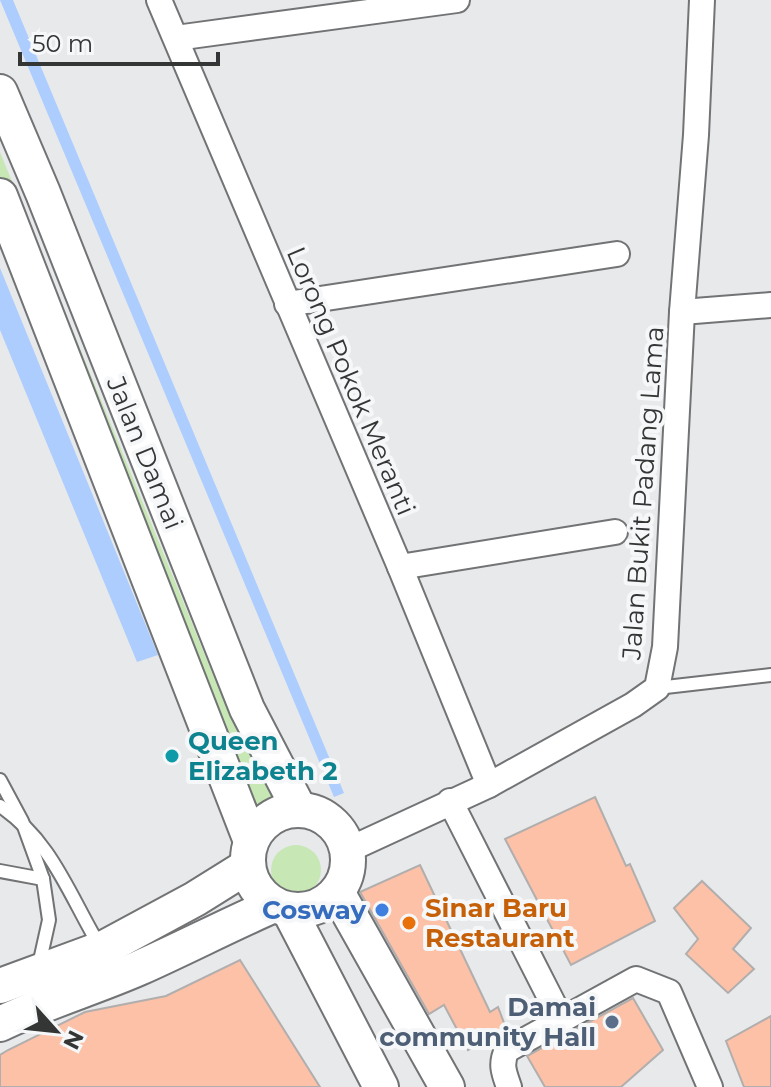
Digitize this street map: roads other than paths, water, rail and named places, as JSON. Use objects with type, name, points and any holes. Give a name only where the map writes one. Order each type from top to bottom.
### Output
[{"type":"main road","name":"Jalan Damai","points":[[0,92],[247,709],[299,809]]},
{"type":"main road","name":"Jalan Damai","points":[[0,196],[249,853]]},
{"type":"main road","points":[[0,986],[106,947],[195,899],[249,853],[259,828],[270,817],[299,809],[316,812],[331,821],[342,834],[349,865],[345,879],[337,892],[316,907],[281,908],[209,933],[139,968],[0,1024]]},
{"type":"main road","points":[[249,853],[256,888],[281,908],[379,1086]]},
{"type":"main road","points":[[337,892],[447,1087]]},
{"type":"street","name":"Lorong Pokok Meranti","points":[[159,0],[400,567],[489,785]]},
{"type":"street","points":[[176,38],[457,0]]},
{"type":"street","name":"Jalan Bukit Padang Lama","points":[[348,850],[489,785],[633,705],[657,688],[665,647],[702,0]]},
{"type":"street","points":[[287,304],[617,254]]},
{"type":"street","points":[[682,312],[771,305]]},
{"type":"street","points":[[400,567],[615,532]]},
{"type":"street","points":[[450,801],[562,1021]]},
{"type":"street","points":[[509,1087],[502,1068],[502,1059],[507,1050],[636,979],[669,992],[710,1087]]},
{"type":"lane","points":[[657,688],[771,675]]},
{"type":"lane","points":[[0,780],[22,821],[43,879],[49,920],[46,942],[36,972]]},
{"type":"lane","points":[[0,806],[22,821],[45,848],[95,938],[106,947]]},
{"type":"lane","points":[[0,871],[43,879]]},
{"type":"water","points":[[0,0],[13,0],[344,793],[334,797]]},
{"type":"water","points":[[0,268],[158,655],[137,662],[0,330]]},
{"type":"place","name":"Queen Elizabeth 2","points":[[172,756]]},
{"type":"place","name":"Cosway","points":[[382,910]]},
{"type":"place","name":"Sinar Baru Restaurant","points":[[409,923]]},
{"type":"place","name":"Damai community Hall","points":[[612,1022]]}]
